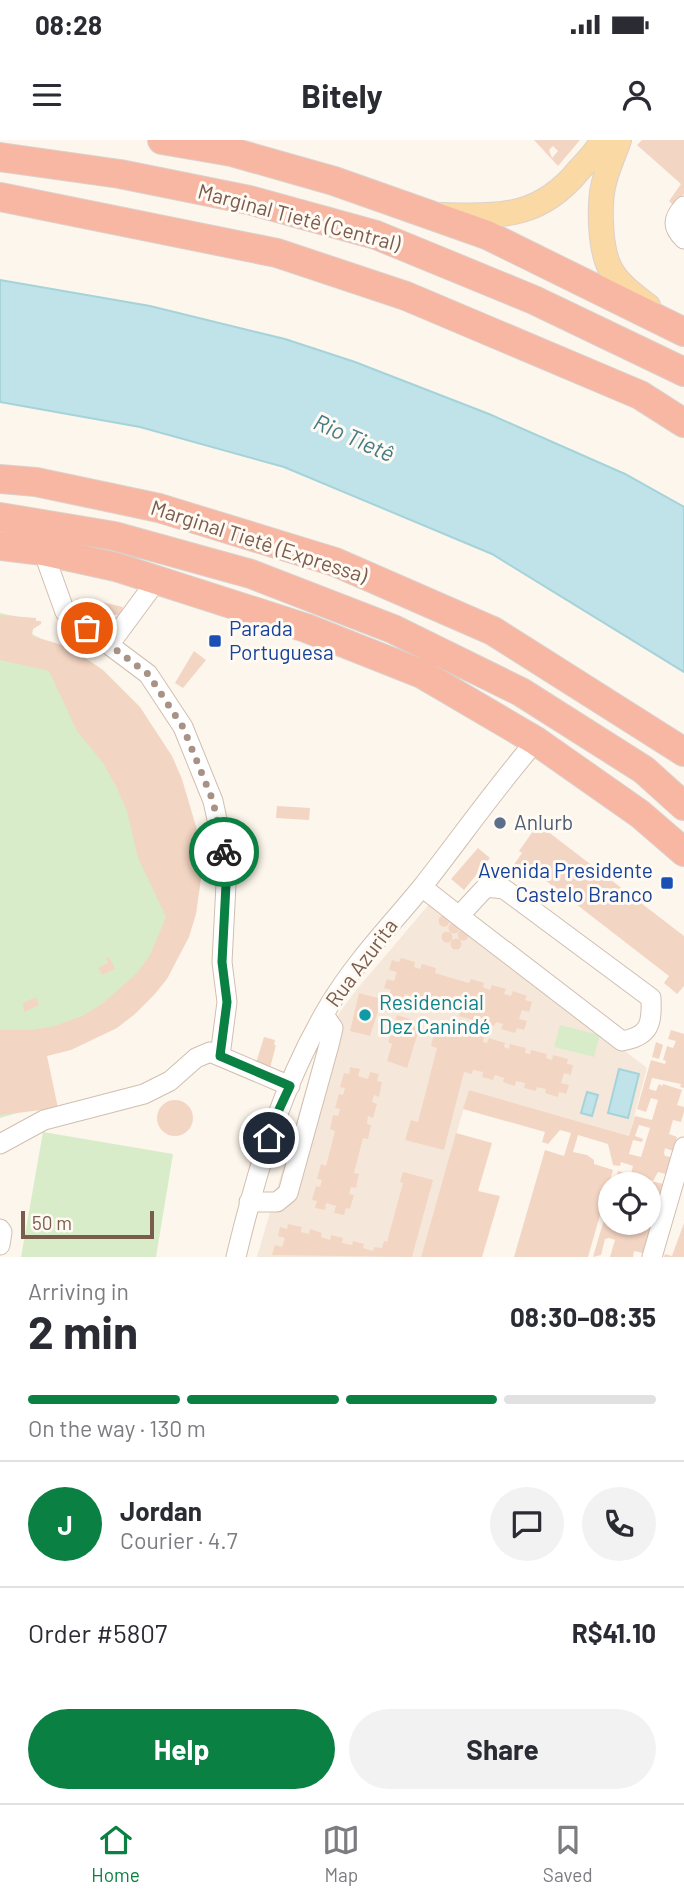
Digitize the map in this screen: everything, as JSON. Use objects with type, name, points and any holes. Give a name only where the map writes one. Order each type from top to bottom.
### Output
[{"type":"highway","points":[[162,140],[205,146],[256,158],[334,181],[487,235],[679,329]]},
{"type":"highway","name":"Marginal Tietê (Central)","points":[[8,158],[120,174],[249,200],[376,234],[534,300],[684,372]]},
{"type":"highway","points":[[1,197],[277,253],[406,296],[640,395],[684,423]]},
{"type":"highway","name":"Marginal Tietê (Expressa)","points":[[0,479],[36,482],[159,508],[335,562],[493,631],[684,752]]},
{"type":"highway","points":[[0,517],[114,536],[251,574],[393,629],[521,692],[645,770],[684,806]]},
{"type":"highway","points":[[0,545],[43,551],[116,567],[306,628],[422,674],[536,741],[640,814],[684,852]]},
{"type":"main road","points":[[430,215],[498,214],[524,211],[546,202],[567,185],[602,140]]},
{"type":"main road","points":[[619,140],[603,184],[601,203],[604,250],[610,268],[622,286],[679,329]]},
{"type":"street","points":[[684,206],[674,223],[676,231],[684,239]]},
{"type":"street","points":[[43,551],[65,612],[148,674],[183,727],[213,801],[227,865],[222,962],[227,1002],[220,1056]]},
{"type":"street","points":[[109,645],[157,580]]},
{"type":"street","name":"Rua Azurita","points":[[236,1257],[249,1202],[276,1116],[324,1016],[355,965],[422,887],[502,779],[536,741]]},
{"type":"street","points":[[422,887],[459,916],[622,1041],[640,1037],[650,1024],[651,998],[504,889],[486,887],[459,916]]},
{"type":"street","points":[[249,1202],[277,1202],[288,1193],[330,1045],[333,1028],[324,1016]]},
{"type":"street","points":[[0,1144],[44,1120],[144,1094],[170,1081],[196,1058],[210,1052],[290,1086]]},
{"type":"street","points":[[652,1257],[677,1200],[684,1147]]},
{"type":"street","points":[[0,1229],[0,1245]]},
{"type":"shaded area","points":[[431,902],[647,1068],[629,1136],[469,1090],[421,1257],[257,1257],[317,1050],[328,1028],[357,989]]},
{"type":"green space","points":[[0,613],[38,621],[30,633],[101,669],[180,941],[35,1059],[38,1107],[0,1118]]},
{"type":"green space","points":[[560,1025],[600,1035],[594,1057],[554,1047]]},
{"type":"green space","points":[[43,1132],[173,1154],[156,1257],[21,1257]]},
{"type":"water","name":"Rio Tietê","points":[[0,280],[150,306],[285,339],[355,362],[489,414],[625,474],[684,507],[684,672],[492,554],[284,467],[140,427],[0,402]]},
{"type":"water","points":[[619,1069],[639,1074],[628,1118],[608,1113]]},
{"type":"water","points":[[587,1092],[598,1095],[592,1116],[581,1113]]},
{"type":"building","points":[[534,140],[580,140],[558,166]],"holes":[[[553,146],[558,151],[552,158],[549,150]]]},
{"type":"building","points":[[642,140],[684,140],[684,194],[673,205],[669,201],[681,184],[637,145]]},
{"type":"building","points":[[77,599],[86,602],[84,609],[74,607]]},
{"type":"building","points":[[89,599],[123,607],[121,616],[87,608]]},
{"type":"building","points":[[0,615],[36,618],[36,621],[41,621],[41,624],[33,629],[32,636],[62,645],[81,655],[103,670],[140,707],[172,756],[182,779],[197,830],[202,872],[196,914],[189,937],[167,979],[154,995],[117,1028],[71,1050],[47,1056],[58,1108],[0,1115],[0,1030],[31,1030],[55,1026],[82,1016],[102,1004],[137,973],[150,955],[166,917],[138,858],[127,811],[116,786],[103,763],[77,731],[49,671],[0,660]]},
{"type":"building","points":[[194,651],[206,660],[183,688],[175,683]]},
{"type":"building","points":[[277,806],[310,808],[309,820],[276,818]]},
{"type":"building","points":[[538,824],[684,936],[684,986],[677,994],[664,983],[669,976],[532,870],[527,877],[513,866],[522,853],[519,851]]},
{"type":"building","points":[[478,848],[490,858],[464,890],[451,879]]},
{"type":"building","points":[[444,916],[448,917],[448,925],[444,926],[440,925],[439,921],[440,917]]},
{"type":"building","points":[[454,923],[458,924],[458,932],[454,933],[450,932],[449,928],[450,924]]},
{"type":"building","points":[[463,930],[467,931],[467,939],[463,940],[459,939],[458,935],[459,931]]},
{"type":"building","points":[[447,931],[453,937],[447,943],[441,937]]},
{"type":"building","points":[[456,938],[462,944],[456,950],[450,944]]},
{"type":"building","points":[[109,957],[115,969],[102,975],[98,968],[108,963],[106,959]]},
{"type":"building","points":[[401,958],[415,962],[414,967],[420,969],[422,964],[436,968],[435,973],[469,983],[471,979],[484,983],[483,987],[490,990],[492,985],[506,989],[504,994],[511,996],[513,991],[527,996],[525,1000],[532,1002],[529,1012],[522,1010],[519,1019],[527,1021],[524,1030],[517,1028],[515,1033],[501,1029],[503,1024],[496,1022],[494,1026],[480,1022],[482,1018],[475,1015],[473,1020],[459,1016],[461,1011],[426,1001],[424,1006],[411,1001],[412,997],[405,994],[403,999],[389,995],[391,990],[384,988],[387,979],[394,981],[397,972],[389,970],[392,960],[399,962]]},
{"type":"building","name":"Residencial Dez Canindé","points":[[359,993],[382,999],[370,1036],[350,1031]]},
{"type":"building","points":[[36,997],[39,1005],[24,1012],[23,1003]]},
{"type":"building","points":[[397,1015],[421,1023],[407,1068],[387,1061],[392,1044],[388,1042]]},
{"type":"building","points":[[436,1025],[484,1037],[483,1042],[487,1043],[489,1038],[505,1043],[504,1047],[509,1049],[510,1044],[526,1048],[525,1053],[530,1054],[531,1050],[547,1054],[546,1058],[552,1060],[553,1055],[568,1059],[567,1064],[573,1065],[571,1075],[564,1073],[561,1083],[569,1085],[566,1094],[559,1092],[558,1097],[545,1093],[546,1089],[537,1087],[536,1091],[524,1088],[525,1083],[516,1081],[515,1086],[503,1082],[504,1078],[495,1075],[493,1080],[482,1077],[483,1072],[464,1072],[444,1150],[405,1140],[411,1120],[418,1122],[437,1048],[431,1046]]},
{"type":"building","points":[[671,1030],[684,1034],[684,1088],[680,1087],[681,1084],[652,1078],[649,1089],[656,1091],[659,1084],[663,1084],[682,1090],[677,1105],[684,1107],[684,1112],[681,1122],[673,1120],[669,1134],[677,1137],[673,1151],[665,1148],[665,1156],[671,1157],[666,1174],[632,1172],[633,1166],[621,1162],[620,1166],[613,1165],[608,1144],[578,1135],[573,1152],[587,1155],[594,1160],[594,1164],[613,1170],[598,1172],[598,1222],[588,1257],[514,1257],[545,1150],[564,1156],[571,1133],[560,1130],[548,1144],[542,1142],[545,1132],[463,1109],[469,1090],[629,1136],[635,1116],[652,1120],[658,1100],[651,1098],[646,1112],[637,1109],[651,1060],[665,1064],[666,1061],[663,1060],[667,1046],[673,1048],[676,1041],[668,1039]],"holes":[[[639,1125],[650,1128],[641,1157],[629,1154],[633,1140],[642,1142],[643,1139],[635,1136]]]},
{"type":"building","points":[[264,1037],[275,1040],[276,1045],[270,1068],[256,1063]]},
{"type":"building","points":[[656,1042],[663,1045],[659,1059],[652,1057]]},
{"type":"building","points":[[350,1067],[360,1069],[358,1076],[368,1079],[370,1072],[379,1074],[377,1081],[382,1082],[379,1097],[374,1095],[372,1102],[377,1104],[373,1118],[368,1116],[367,1124],[371,1125],[368,1139],[363,1138],[354,1173],[359,1174],[356,1188],[351,1187],[349,1194],[354,1195],[350,1209],[346,1208],[344,1215],[334,1213],[336,1206],[326,1203],[325,1210],[315,1208],[317,1201],[312,1200],[316,1186],[320,1187],[322,1180],[317,1179],[321,1164],[326,1166],[335,1131],[330,1129],[333,1115],[338,1116],[340,1109],[335,1108],[339,1094],[343,1095],[345,1088],[340,1087],[344,1073],[349,1074]]},
{"type":"building","points":[[175,1100],[188,1105],[193,1118],[188,1131],[175,1136],[162,1131],[157,1118],[162,1105]]},
{"type":"building","points":[[456,1133],[492,1143],[478,1191],[500,1196],[482,1257],[421,1257]]},
{"type":"building","points":[[403,1172],[433,1180],[412,1257],[272,1255],[275,1245],[282,1247],[285,1238],[278,1236],[280,1227],[287,1229],[288,1224],[302,1227],[301,1232],[309,1234],[310,1229],[322,1233],[321,1237],[330,1240],[331,1235],[343,1238],[342,1243],[352,1245],[353,1241],[364,1244],[363,1248],[373,1251],[374,1247],[382,1248],[384,1241],[387,1242],[403,1183],[400,1182]]},
{"type":"building","points":[[684,1223],[684,1257],[664,1257],[665,1254],[672,1256]]},
{"type":"building","points":[[599,1235],[648,1235],[643,1253],[634,1251],[633,1257],[610,1257],[615,1240],[609,1238],[605,1239],[601,1255],[593,1257]]},
{"type":"way so far","points":[[87,628],[148,674],[183,727],[213,801],[224,852]]},
{"type":"place","name":"Parada Portuguesa","points":[[215,641]]},
{"type":"place","name":"Anlurb","points":[[500,823]]},
{"type":"place","name":"Avenida Presidente Castelo Branco","points":[[667,883]]},
{"type":"place","name":"Residencial Dez Canindé","points":[[365,1015]]},
{"type":"route","points":[[224,852],[227,865],[222,962],[227,1002],[220,1056],[290,1086],[269,1138]]}]
